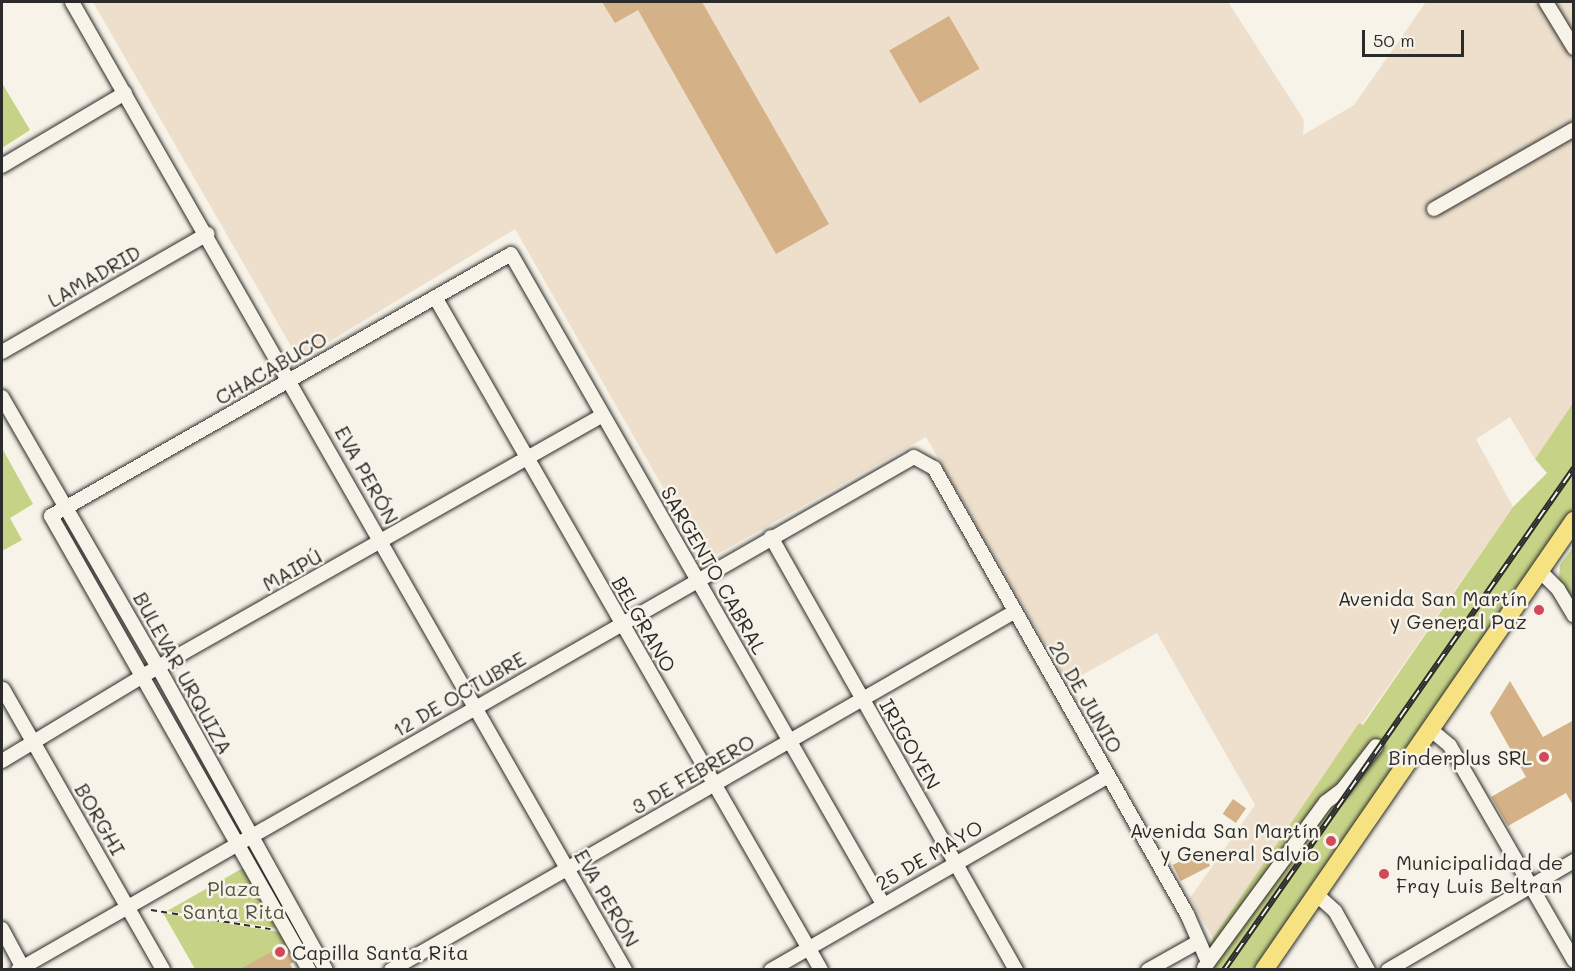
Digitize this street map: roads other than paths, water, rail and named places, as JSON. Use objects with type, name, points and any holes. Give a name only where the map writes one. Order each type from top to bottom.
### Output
[{"type":"main road","points":[[1264,969],[1574,521]]},
{"type":"street","name":"EVA PERÓN","points":[[72,2],[207,234],[625,969]]},
{"type":"street","points":[[1546,2],[1573,47]]},
{"type":"street","points":[[2,166],[125,93]]},
{"type":"street","points":[[1434,209],[1574,129]]},
{"type":"street","name":"LAMADRID","points":[[2,352],[207,234]]},
{"type":"street","name":"CHACABUCO","points":[[51,516],[511,254]]},
{"type":"street","name":"SARGENTO CABRAL","points":[[511,254],[883,904]]},
{"type":"street","name":"BELGRANO","points":[[435,297],[821,969]]},
{"type":"street","name":"BULEVAR URQUIZA","points":[[2,397],[158,667],[326,969]]},
{"type":"street","name":"MAIPÚ","points":[[2,761],[158,667],[382,542],[603,414]]},
{"type":"street","name":"12 DE OCTUBRE","points":[[22,969],[904,460],[921,459]]},
{"type":"street","name":"20 DE JUNIO","points":[[921,459],[934,468],[1187,914],[1205,966]]},
{"type":"street","name":"BULEVAR URQUIZA","points":[[51,516],[309,969]]},
{"type":"street","name":"IRIGOYEN","points":[[771,537],[1016,969]]},
{"type":"street","points":[[1539,570],[1558,589],[1574,616]]},
{"type":"street","name":"3 DE FEBRERO","points":[[391,969],[1014,612]]},
{"type":"street","name":"BORGHI","points":[[3,689],[163,969]]},
{"type":"street","points":[[1430,729],[1450,746],[1574,961]]},
{"type":"street","points":[[1205,966],[1326,802],[1343,789],[1376,746]]},
{"type":"street","name":"25 DE MAYO","points":[[771,969],[1108,776]]},
{"type":"street","points":[[1388,969],[1574,861]]},
{"type":"street","points":[[1316,894],[1335,911],[1368,969]]},
{"type":"street","points":[[2,929],[22,969]]},
{"type":"street","points":[[1148,969],[1198,942]]},
{"type":"railway","points":[[1224,970],[1574,468]]},
{"type":"place","name":"Avenida San Martín y General Paz","points":[[1539,610]]},
{"type":"place","name":"Binderplus SRL","points":[[1544,757]]},
{"type":"place","name":"Avenida San Martín y General Salvio","points":[[1331,841]]},
{"type":"place","name":"Municipalidad de Fray Luis Beltran","points":[[1384,874]]},
{"type":"place","name":"Capilla Santa Rita","points":[[280,952]]},
{"type":"park label","name":"Plaza Santa Rita","points":[[234,900]]}]
